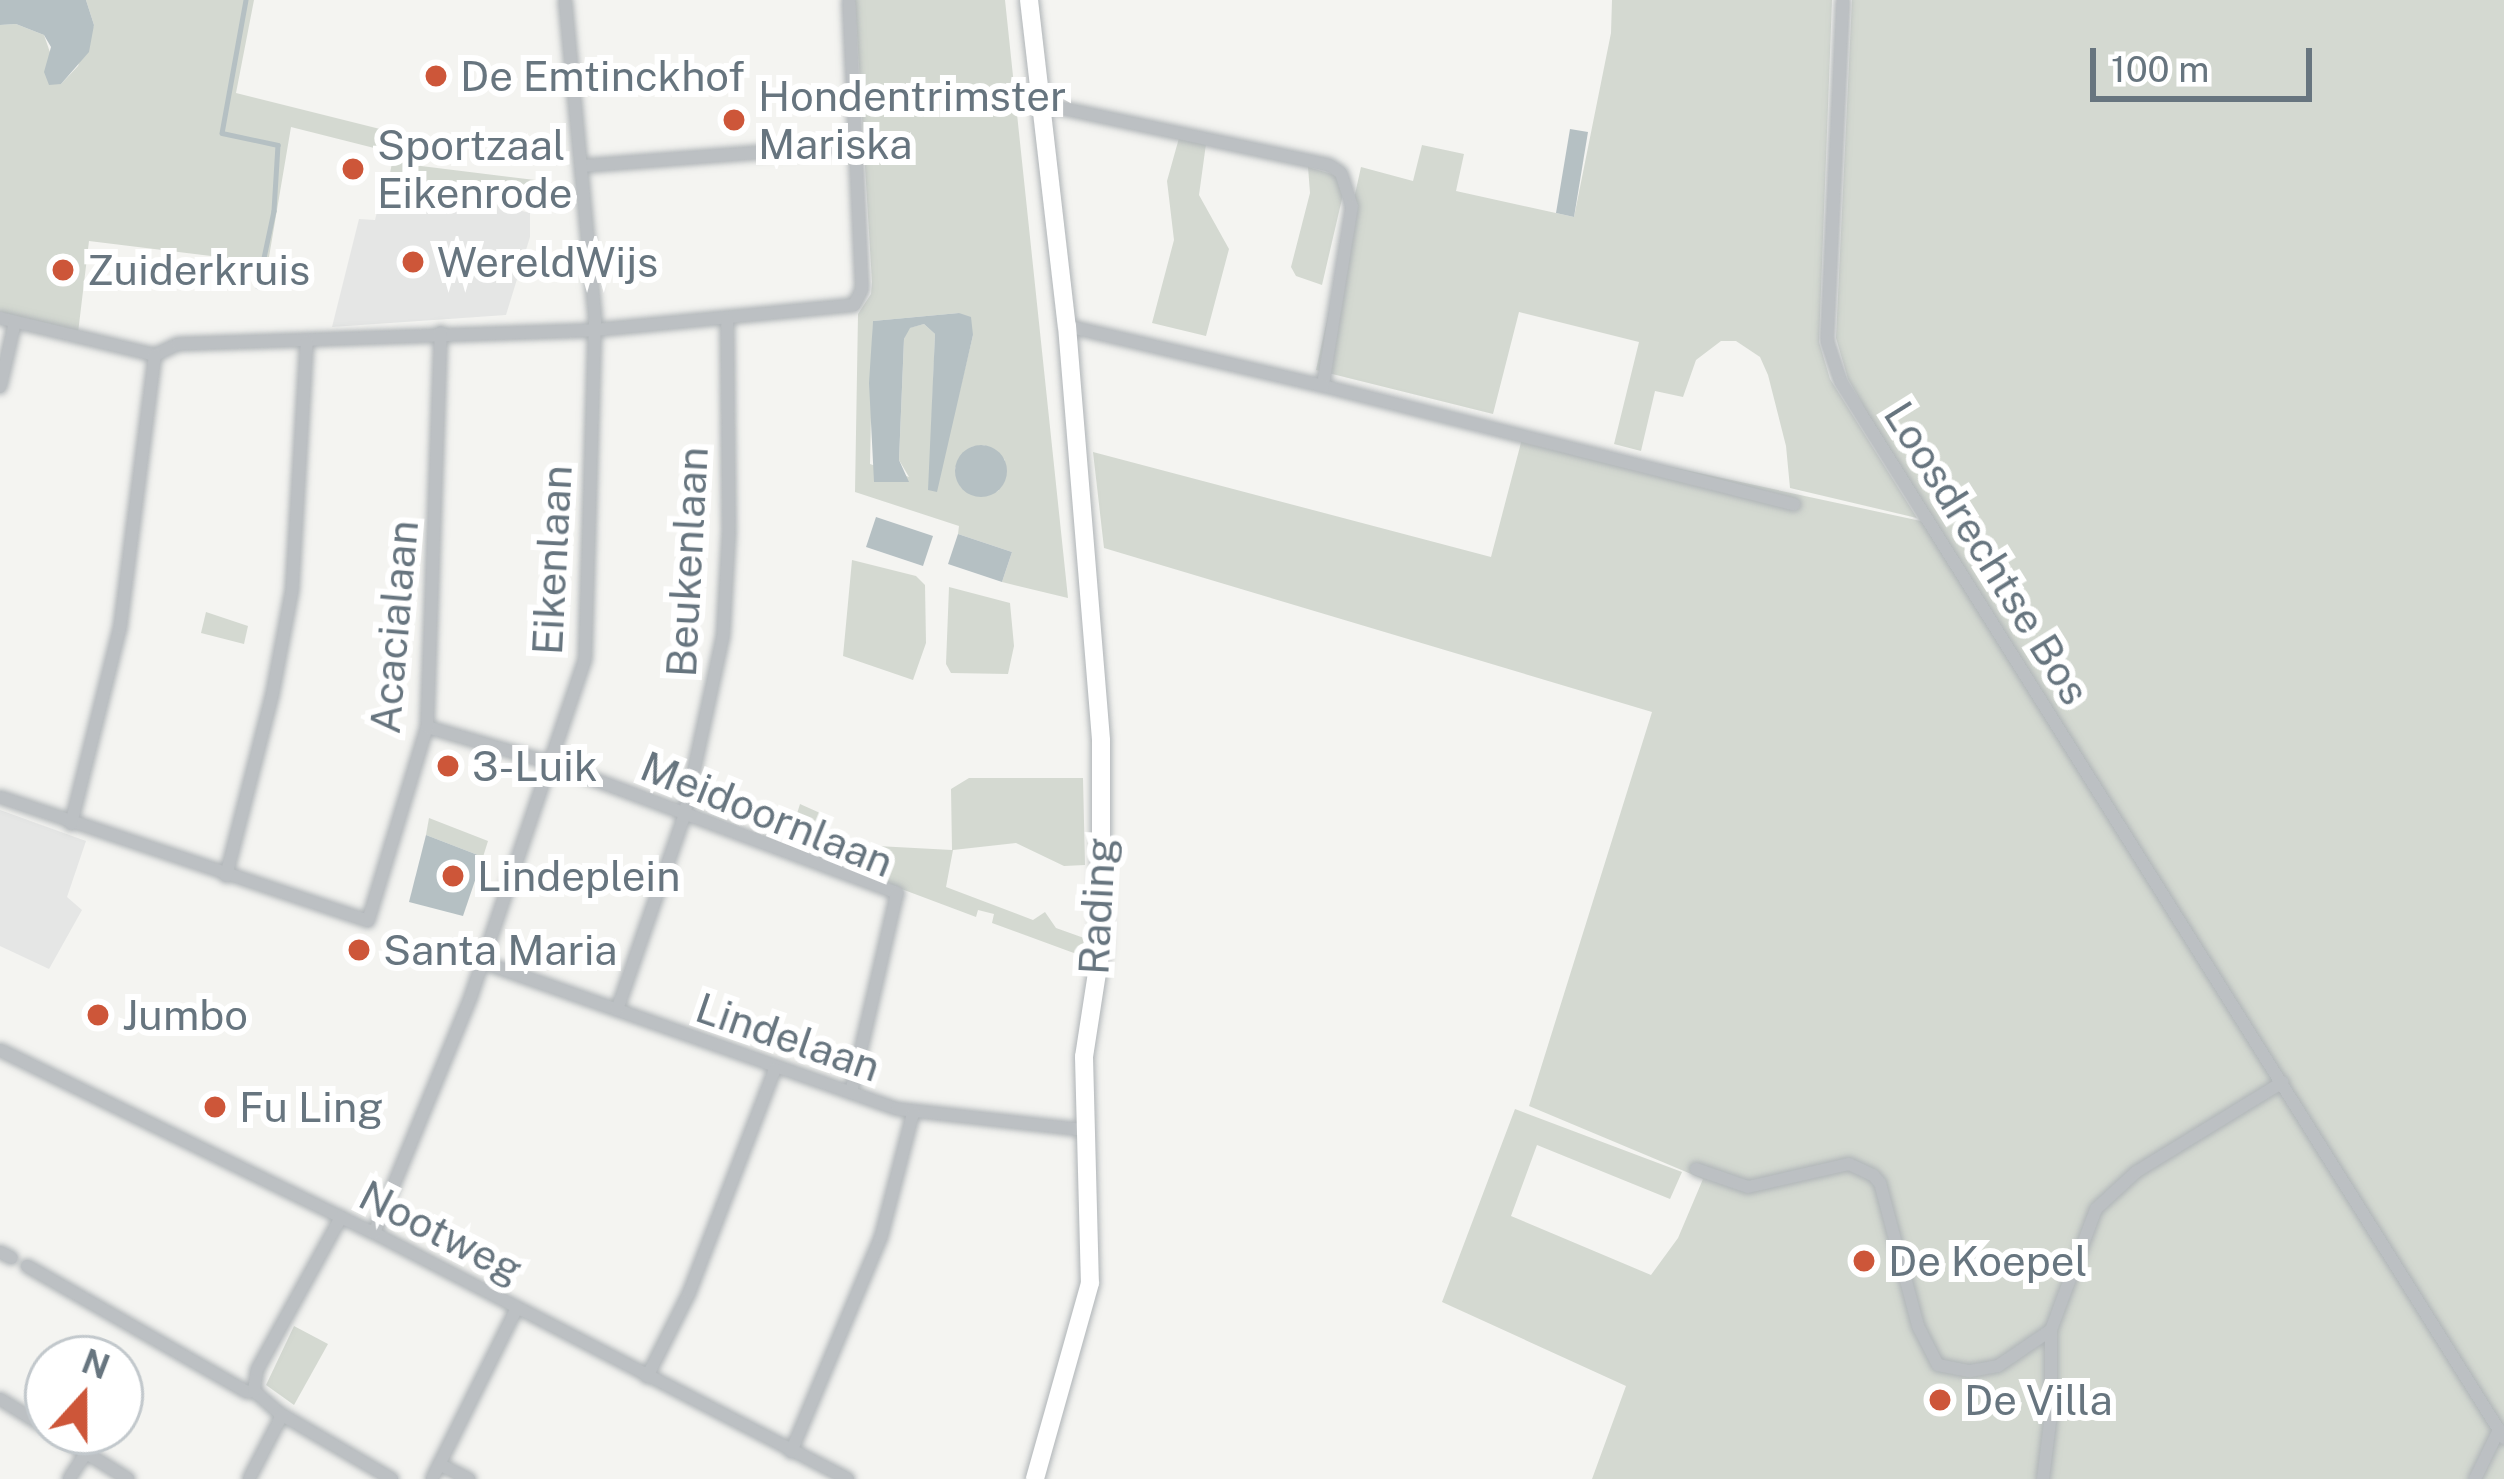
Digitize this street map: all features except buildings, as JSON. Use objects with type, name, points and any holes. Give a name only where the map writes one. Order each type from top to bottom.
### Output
[{"type":"main road","name":"Rading","points":[[1029,0],[1067,326],[1101,741],[1101,947],[1084,1057],[1090,1283],[1035,1479]]},
{"type":"street","name":"Eikenlaan","points":[[374,1234],[482,962],[584,660],[596,330],[565,0]]},
{"type":"street","points":[[0,318],[154,355],[178,344],[596,330],[854,305],[862,289],[849,0]]},
{"type":"street","name":"Loosdrechtse Bos","points":[[1843,0],[1827,341],[1841,382],[2502,1434]]},
{"type":"street","points":[[1056,106],[1328,165],[1341,173],[1352,206],[1323,386]]},
{"type":"street","points":[[581,166],[852,145]]},
{"type":"street","name":"Beukenlaan","points":[[617,1010],[684,816],[723,636],[729,533],[727,320]]},
{"type":"street","points":[[0,387],[15,322]]},
{"type":"street","points":[[1067,326],[1506,429],[1794,504]]},
{"type":"street","name":"Acacialaan","points":[[226,876],[368,921],[427,727],[441,332]]},
{"type":"street","points":[[0,797],[226,876],[272,696],[292,590],[307,341]]},
{"type":"street","points":[[71,824],[120,628],[154,355]]},
{"type":"street","name":"Meidoornlaan","points":[[427,727],[550,763],[898,893],[851,1093]]},
{"type":"street","name":"Lindelaan","points":[[482,962],[775,1069],[914,1113],[1084,1130]]},
{"type":"street","name":"Nootweg","points":[[0,1050],[341,1217],[848,1479]]},
{"type":"street","points":[[647,1378],[689,1292],[775,1069]]},
{"type":"street","points":[[2043,1479],[2051,1415],[2051,1330],[2096,1209],[2136,1172],[2283,1082]]},
{"type":"street","points":[[791,1452],[881,1237],[914,1113]]},
{"type":"street","points":[[1696,1169],[1748,1187],[1850,1164],[1873,1175],[1880,1183],[1918,1326],[1938,1365],[1970,1371],[1998,1366],[2051,1330]]},
{"type":"street","points":[[254,1390],[257,1370],[341,1217]]},
{"type":"street","points":[[27,1266],[247,1392],[254,1390]]},
{"type":"street","points":[[432,1479],[517,1308]]},
{"type":"street","points":[[254,1390],[282,1415],[392,1479]]},
{"type":"street","points":[[248,1479],[282,1415]]},
{"type":"street","points":[[2475,1479],[2502,1434]]},
{"type":"street","points":[[89,1455],[128,1479]]},
{"type":"street","points":[[439,1464],[469,1479]]},
{"type":"shaded area","points":[[0,0],[86,0],[94,25],[89,52],[61,84],[49,85],[44,72],[51,47],[44,35],[16,24],[0,25]]},
{"type":"shaded area","points":[[86,0],[254,0],[236,93],[424,140],[421,166],[560,183],[561,197],[526,193],[511,203],[390,173],[394,153],[291,127],[268,263],[89,241],[78,333],[0,312],[0,25],[16,24],[44,35],[61,84],[78,66],[94,25]]},
{"type":"shaded area","points":[[855,0],[1005,0],[1068,598],[1002,582],[1012,552],[958,534],[959,526],[855,492],[858,314],[871,294]],"holes":[[[959,313],[973,335],[937,485],[930,468],[935,334],[924,324],[909,328],[904,339],[899,460],[909,477],[870,464],[873,321]],[[984,445],[1005,460],[1005,480],[998,491],[979,496],[961,487],[955,468],[971,447]]]},
{"type":"shaded area","points":[[1612,0],[1832,0],[1819,342],[1830,379],[1917,518],[1790,488],[1786,446],[1768,375],[1760,357],[1736,341],[1721,341],[1696,360],[1683,397],[1655,391],[1641,451],[1614,444],[1639,342],[1519,312],[1493,414],[1316,370],[1361,167],[1413,181],[1422,145],[1464,154],[1456,191],[1574,217],[1611,33]]},
{"type":"shaded area","points":[[1852,0],[2504,0],[2504,1479],[1592,1479],[1626,1386],[1442,1302],[1515,1109],[1682,1172],[1670,1199],[1537,1145],[1511,1216],[1651,1275],[1678,1238],[1703,1179],[1529,1106],[1652,712],[1104,548],[1093,452],[1491,557],[1523,435],[1930,523],[1848,379],[1836,338]]},
{"type":"shaded area","points":[[1570,129],[1588,132],[1574,217],[1556,213]]},
{"type":"shaded area","points":[[1179,138],[1206,144],[1199,195],[1229,249],[1206,336],[1152,323],[1174,240],[1167,181]]},
{"type":"shaded area","points":[[1308,167],[1342,177],[1345,186],[1322,285],[1296,276],[1291,267],[1310,193]]},
{"type":"shaded area","points":[[386,176],[530,213],[530,237],[506,315],[332,327],[359,219],[375,220]]},
{"type":"shaded area","points":[[959,313],[971,317],[973,335],[937,492],[928,490],[935,334],[924,324],[910,328],[904,339],[899,460],[909,482],[874,482],[869,383],[873,321]]},
{"type":"shaded area","points":[[981,445],[999,453],[1007,471],[999,489],[981,497],[963,489],[955,471],[963,453]]},
{"type":"shaded area","points":[[876,517],[933,536],[923,566],[866,547]]},
{"type":"shaded area","points":[[958,534],[1012,552],[1002,582],[948,564]]},
{"type":"shaded area","points":[[852,560],[916,576],[925,585],[926,643],[913,680],[843,656]]},
{"type":"shaded area","points":[[949,587],[1010,603],[1014,646],[1008,674],[951,673],[946,664]]},
{"type":"shaded area","points":[[206,612],[248,626],[244,644],[201,633]]},
{"type":"shaded area","points":[[969,778],[1083,778],[1085,865],[1064,866],[1016,843],[953,850],[946,887],[1033,920],[1045,912],[1056,928],[1084,938],[1082,956],[992,923],[994,914],[978,910],[976,917],[787,846],[800,804],[829,817],[821,843],[952,850],[951,789]]},
{"type":"shaded area","points":[[0,810],[86,841],[67,897],[82,910],[49,969],[0,946]]},
{"type":"shaded area","points":[[429,818],[488,841],[483,857],[426,835]]},
{"type":"shaded area","points":[[426,835],[483,857],[463,916],[409,902]]},
{"type":"shaded area","points":[[294,1326],[328,1344],[294,1405],[266,1385]]},
{"type":"waterway","points":[[246,0],[222,133],[278,145],[274,211],[258,286]]},
{"type":"place","name":"De Emtinckhof","points":[[436,76]]},
{"type":"place","name":"Hondentrimster Mariska","points":[[734,120]]},
{"type":"place","name":"Sportzaal Eikenrode","points":[[353,169]]},
{"type":"place","name":"WereldWijs","points":[[413,262]]},
{"type":"place","name":"Zuiderkruis","points":[[63,270]]},
{"type":"place","name":"3-Luik","points":[[448,766]]},
{"type":"place","name":"Lindeplein","points":[[453,876]]},
{"type":"place","name":"Santa Maria","points":[[359,950]]},
{"type":"place","name":"Jumbo","points":[[98,1015]]},
{"type":"place","name":"Fu Ling","points":[[215,1107]]},
{"type":"place","name":"De Koepel","points":[[1864,1261]]},
{"type":"place","name":"De Villa","points":[[1940,1400]]}]
